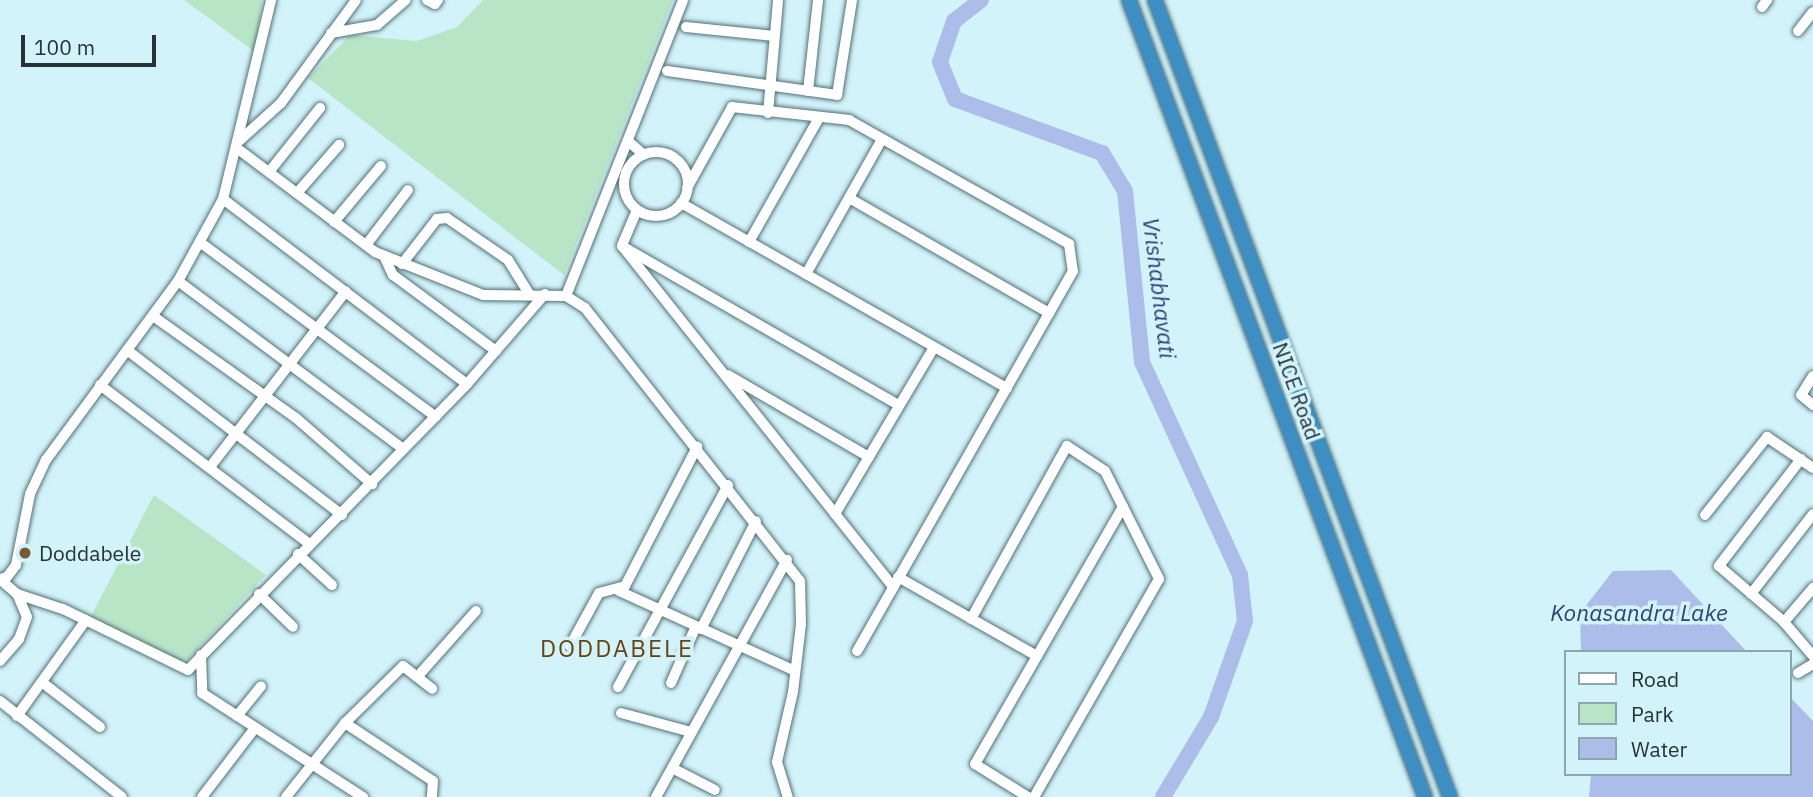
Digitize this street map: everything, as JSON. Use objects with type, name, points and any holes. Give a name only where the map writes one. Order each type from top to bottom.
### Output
[{"type":"highway","name":"NICE Road","points":[[1129,0],[1425,797]]},
{"type":"highway","name":"NICE Road","points":[[1155,0],[1450,797]]},
{"type":"street","points":[[271,0],[239,145],[223,199],[178,281],[40,471],[27,504],[16,565],[0,579],[18,594],[86,620],[188,670],[308,543],[342,514],[436,417],[545,294]]},
{"type":"street","points":[[239,145],[281,103],[356,0]]},
{"type":"street","points":[[331,33],[377,24],[406,0]]},
{"type":"street","points":[[427,0],[435,4],[438,0]]},
{"type":"street","points":[[566,296],[682,0]]},
{"type":"street","points":[[768,113],[778,0]]},
{"type":"street","points":[[808,91],[818,0]]},
{"type":"street","points":[[667,71],[837,96],[852,0]]},
{"type":"street","points":[[1798,31],[1813,12]]},
{"type":"street","points":[[686,27],[775,36]]},
{"type":"street","points":[[608,189],[625,194],[638,210],[663,215],[681,203],[732,107],[849,120],[1069,244],[1073,271],[857,651]]},
{"type":"street","points":[[269,172],[320,108]]},
{"type":"street","points":[[749,242],[819,118]]},
{"type":"street","points":[[806,274],[882,139]]},
{"type":"street","points":[[628,141],[644,155],[673,158],[685,173],[687,188]]},
{"type":"street","points":[[239,145],[334,222],[384,256],[483,295],[566,296],[585,308],[728,485],[787,560],[800,581],[795,671],[777,762],[788,797]]},
{"type":"street","points":[[297,193],[339,145]]},
{"type":"street","points":[[625,194],[626,171],[644,155]]},
{"type":"street","points":[[334,222],[382,166]]},
{"type":"street","points":[[366,245],[408,190]]},
{"type":"street","points":[[849,198],[1049,313]]},
{"type":"street","points":[[223,199],[467,384]]},
{"type":"street","points":[[681,203],[1007,388]]},
{"type":"street","points":[[622,246],[638,210]]},
{"type":"street","points":[[402,264],[436,219],[447,218],[508,260],[529,294]]},
{"type":"street","points":[[201,243],[436,417]]},
{"type":"street","points":[[622,246],[835,514],[896,582],[1037,656]]},
{"type":"street","points":[[622,246],[900,405]]},
{"type":"street","points":[[384,256],[393,275],[496,351]]},
{"type":"street","points":[[178,281],[403,449]]},
{"type":"street","points":[[210,467],[346,291]]},
{"type":"street","points":[[153,316],[265,396],[372,484]]},
{"type":"street","points":[[835,514],[934,347]]},
{"type":"street","points":[[127,350],[342,514]]},
{"type":"street","points":[[722,372],[869,457]]},
{"type":"street","points":[[1813,376],[1801,395],[1813,405]]},
{"type":"street","points":[[100,385],[308,543]]},
{"type":"street","points":[[1705,515],[1767,437],[1813,468]]},
{"type":"street","points":[[971,619],[1067,446],[1105,471],[1159,579],[1034,797]]},
{"type":"street","points":[[619,591],[697,447]]},
{"type":"street","points":[[1801,459],[1719,566],[1784,622],[1813,656]]},
{"type":"street","points":[[618,687],[728,485]]},
{"type":"street","points":[[1028,797],[975,764],[1123,508]]},
{"type":"street","points":[[1751,594],[1813,514]]},
{"type":"street","points":[[671,683],[756,521]]},
{"type":"street","points":[[298,554],[332,585]]},
{"type":"street","points":[[656,797],[787,560]]},
{"type":"street","points":[[1784,622],[1813,588]]},
{"type":"street","points":[[570,646],[600,592],[619,591],[795,671]]},
{"type":"street","points":[[0,661],[19,639],[27,617],[18,594]]},
{"type":"street","points":[[259,594],[293,626]]},
{"type":"street","points":[[418,676],[475,611]]},
{"type":"street","points":[[17,716],[86,620]]},
{"type":"street","points":[[201,655],[202,693],[311,764],[351,794],[363,797]]},
{"type":"street","points":[[1798,673],[1813,664]]},
{"type":"street","points":[[286,797],[345,723],[403,666],[432,688]]},
{"type":"street","points":[[43,683],[100,727]]},
{"type":"street","points":[[237,716],[261,686]]},
{"type":"street","points":[[0,701],[122,797]]},
{"type":"street","points":[[621,713],[691,732]]},
{"type":"street","points":[[345,723],[433,781],[432,797]]},
{"type":"street","points":[[202,797],[255,728]]},
{"type":"street","points":[[672,768],[715,790]]},
{"type":"green space","points":[[184,0],[262,0],[255,52]]},
{"type":"green space","points":[[483,0],[673,0],[564,275],[308,78],[350,35],[417,41],[457,27]]},
{"type":"green space","points":[[154,495],[266,575],[189,658],[178,662],[91,616]]},
{"type":"water","name":"Konasandra Lake","points":[[1671,570],[1745,650],[1581,650],[1580,613],[1613,571]]},
{"type":"water","points":[[1792,699],[1813,721],[1813,797],[1589,797],[1591,776],[1792,776]]},
{"type":"waterway","name":"Vrishabhavati","points":[[981,0],[954,21],[940,62],[955,99],[1102,153],[1125,191],[1142,362],[1240,575],[1245,621],[1211,717],[1163,797]]},
{"type":"place","name":"Doddabele","points":[[25,553]]},
{"type":"district","name":"DODDABELE","points":[[617,649]]}]
